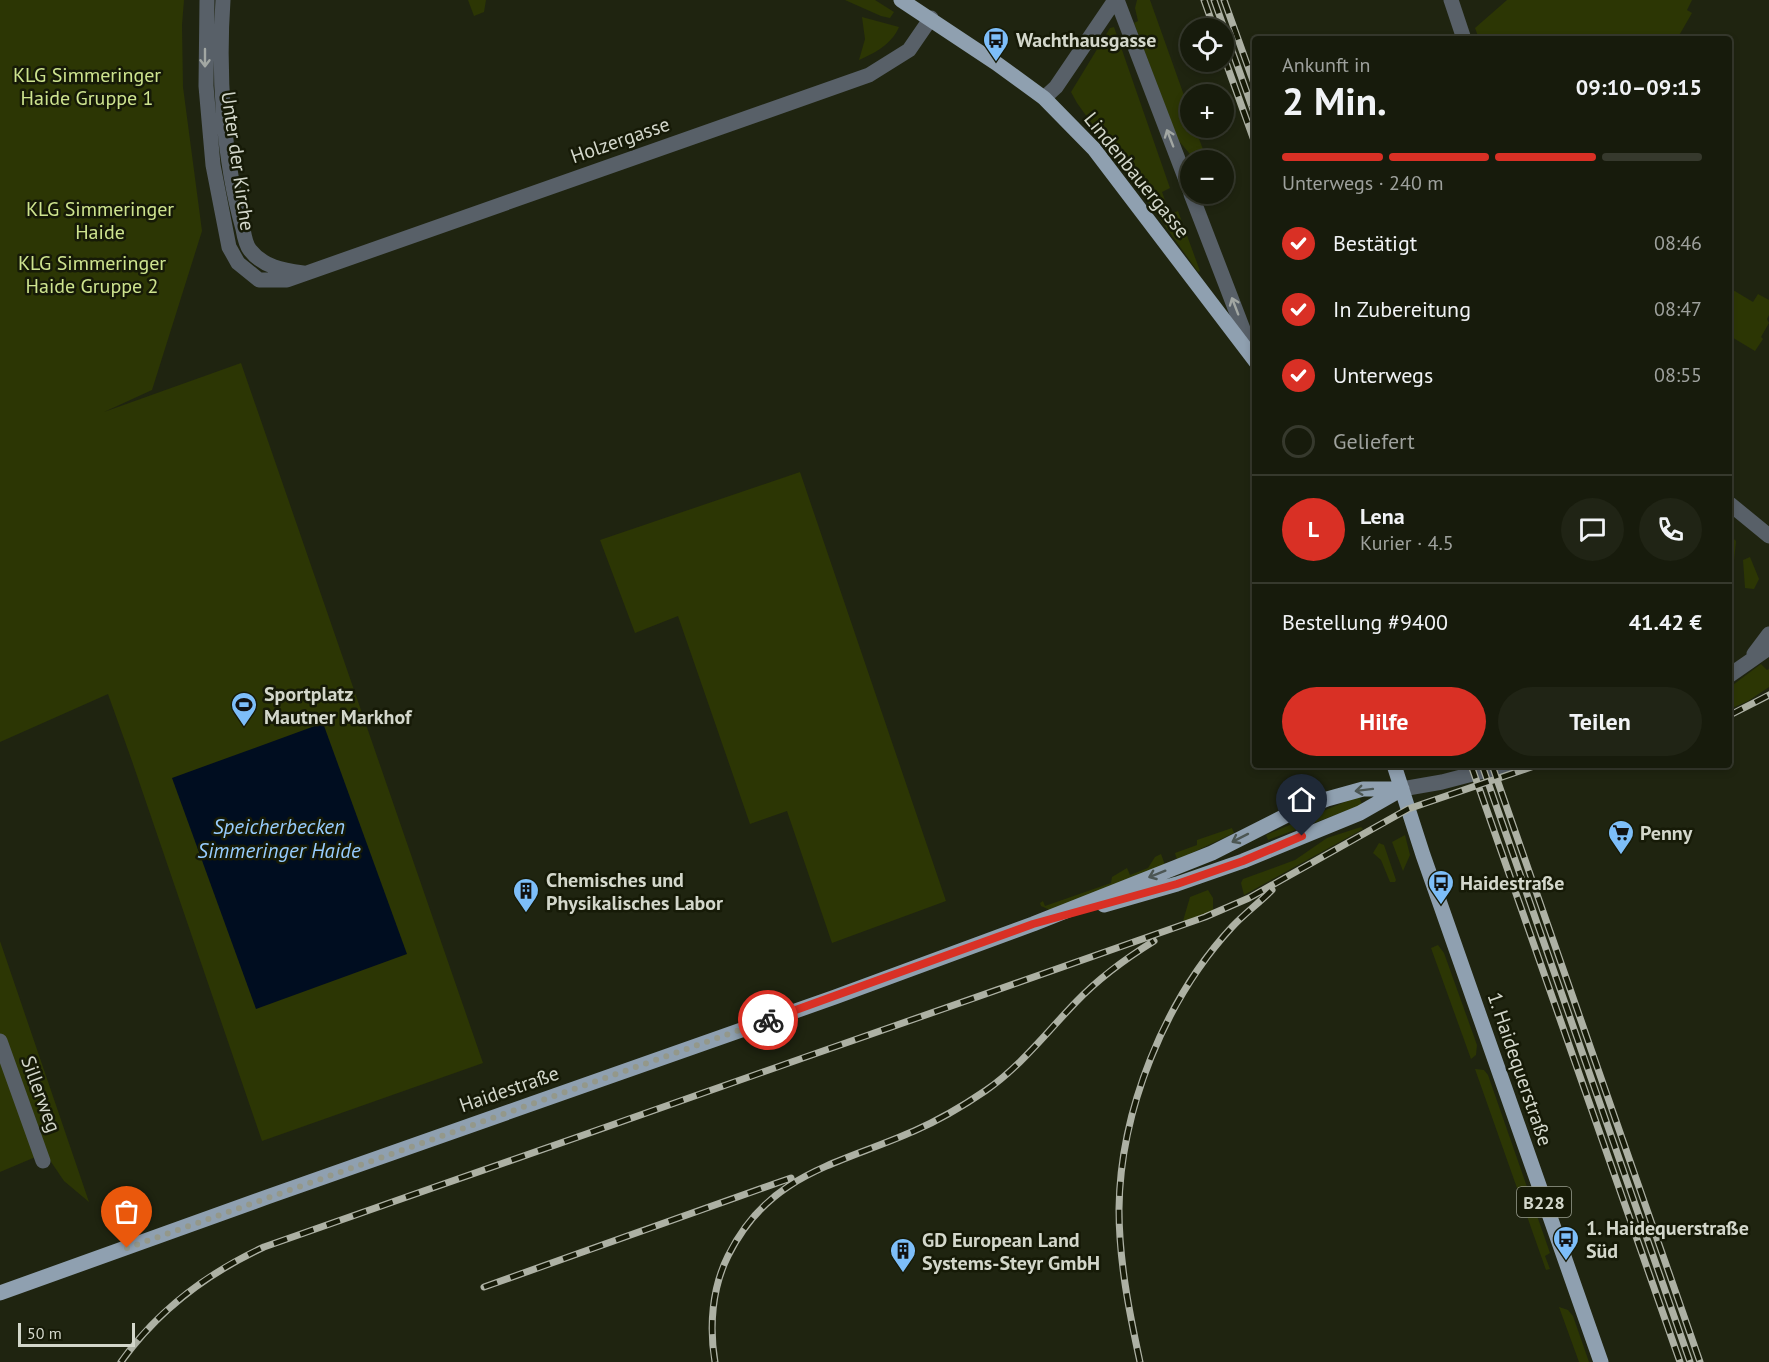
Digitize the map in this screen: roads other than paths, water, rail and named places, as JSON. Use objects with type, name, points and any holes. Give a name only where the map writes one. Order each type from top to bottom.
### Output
[{"type":"main road","name":"Lindenbauergasse","points":[[901,0],[931,18],[1044,98],[1094,149],[1252,356]]},
{"type":"main road","name":"1. Haidequerstraße","points":[[1395,768],[1423,855],[1601,1362]]},
{"type":"main road","name":"Haidestraße","points":[[0,1293],[835,997],[1033,924],[1212,853],[1269,823],[1327,799],[1363,789],[1402,789]]},
{"type":"main road","name":"Haidestraße","points":[[1033,924],[1177,884],[1243,861],[1360,813],[1402,789]]},
{"type":"street","name":"Unter der Kirche","points":[[207,0],[206,86],[213,165],[229,247],[238,263]]},
{"type":"street","name":"Unter der Kirche","points":[[222,0],[222,76],[225,120],[238,212],[248,249],[265,264],[303,273]]},
{"type":"street","points":[[1044,98],[1056,87],[1116,0]]},
{"type":"street","points":[[1116,0],[1180,165]]},
{"type":"street","points":[[1451,0],[1463,36]]},
{"type":"street","name":"Holzergasse","points":[[303,273],[869,75],[909,50],[931,18]]},
{"type":"street","points":[[209,121],[225,120]]},
{"type":"street","points":[[1195,204],[1252,351]]},
{"type":"street","points":[[248,249],[238,263],[259,280],[286,280],[303,273]]},
{"type":"street","points":[[1732,506],[1768,537]]},
{"type":"street","points":[[1747,663],[1769,634]]},
{"type":"street","points":[[1732,674],[1769,648]]},
{"type":"street","name":"Haidestraße","points":[[1402,789],[1442,782],[1496,768]]},
{"type":"street","name":"Sillerweg","points":[[0,1041],[44,1161]]},
{"type":"water","name":"Speicherbecken Simmeringer Haide","points":[[323,723],[407,954],[256,1009],[172,778]]},
{"type":"railway","points":[[1204,0],[1210,18]]},
{"type":"railway","points":[[1214,0],[1252,107]]},
{"type":"railway","points":[[1224,0],[1252,78]]},
{"type":"railway","points":[[1229,72],[1252,135]]},
{"type":"railway","points":[[1732,714],[1769,695]]},
{"type":"railway","points":[[1472,768],[1680,1362]]},
{"type":"railway","points":[[1483,768],[1690,1362]]},
{"type":"railway","points":[[1493,768],[1700,1362]]},
{"type":"railway","points":[[121,1362],[151,1326],[185,1295],[222,1269],[264,1247],[1205,917],[1249,898],[1408,809],[1528,768]]},
{"type":"railway","points":[[1140,1362],[1123,1267],[1119,1228],[1121,1172],[1138,1096],[1151,1058],[1186,988],[1232,927],[1272,890]]},
{"type":"railway","points":[[715,1362],[712,1322],[718,1281],[728,1256],[745,1228],[764,1206],[807,1175],[923,1127],[985,1091],[1021,1060],[1094,985],[1154,941]]},
{"type":"railway","points":[[484,1287],[791,1178]]},
{"type":"place","name":"Wachthausgasse","points":[[996,63]]},
{"type":"place","name":"Sportplatz Mautner Markhof","points":[[244,728]]},
{"type":"place","name":"Penny","points":[[1621,856]]},
{"type":"place","name":"Haidestraße","points":[[1441,906]]},
{"type":"place","name":"Chemisches und Physikalisches Labor","points":[[526,914]]},
{"type":"place","name":"1. Haidequerstraße Süd","points":[[1566,1262]]},
{"type":"place","name":"GD European Land Systems-Steyr GmbH","points":[[903,1274]]},
{"type":"park label","name":"KLG Simmeringer Haide Gruppe 1","points":[[87,86]]},
{"type":"park label","name":"KLG Simmeringer Haide","points":[[100,220]]},
{"type":"park label","name":"KLG Simmeringer Haide Gruppe 2","points":[[92,274]]}]
